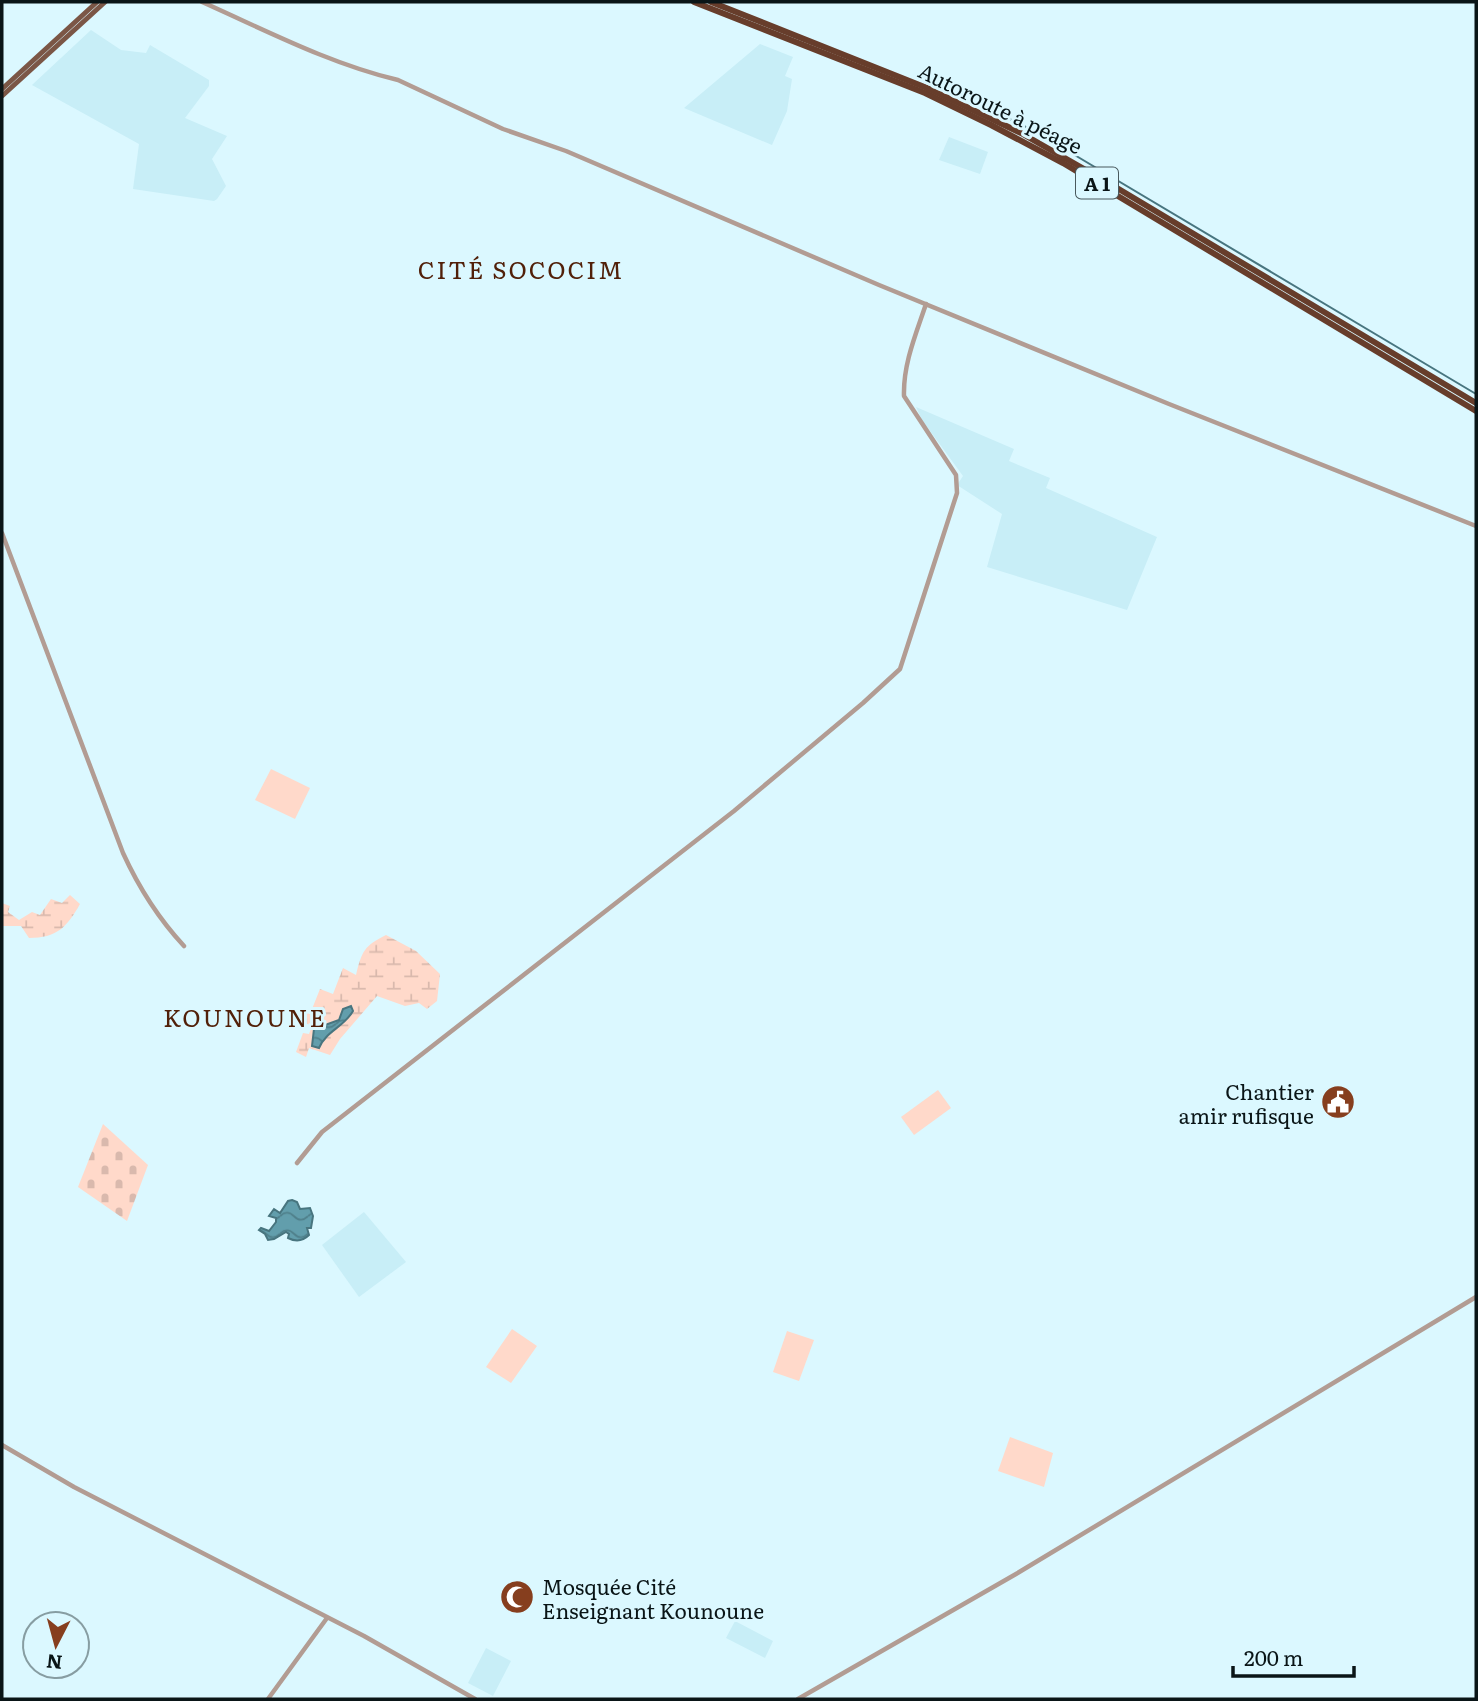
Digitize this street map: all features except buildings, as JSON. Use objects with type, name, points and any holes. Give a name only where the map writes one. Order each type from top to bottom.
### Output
[{"type":"highway","name":"A 1","points":[[694,2],[925,93],[1009,134],[1074,170],[1476,411]]},
{"type":"highway","name":"Autoroute à péage","points":[[711,2],[927,88],[1004,125],[1112,185],[1476,403]]},
{"type":"main road","points":[[2,89],[97,2]]},
{"type":"main road","points":[[2,96],[105,2]]},
{"type":"street","points":[[202,2],[310,49],[398,80],[531,141],[566,152],[1169,404],[1476,526]]},
{"type":"street","points":[[298,1163],[322,1132],[734,811],[900,669],[957,494],[956,475],[905,396],[904,386],[911,348],[926,304]]},
{"type":"street","points":[[2,533],[123,853],[146,898],[166,927],[184,946]]},
{"type":"street","points":[[798,1699],[1016,1574],[1476,1297]]},
{"type":"street","points":[[2,1445],[86,1493],[328,1618],[475,1699]]},
{"type":"street","points":[[268,1699],[328,1618]]},
{"type":"shaded area","points":[[91,30],[121,50],[146,53],[150,45],[209,80],[209,86],[185,118],[227,136],[212,159],[226,186],[217,199],[214,201],[133,189],[139,144],[32,85]]},
{"type":"shaded area","points":[[760,44],[793,57],[785,76],[792,79],[787,111],[772,145],[684,108]]},
{"type":"shaded area","points":[[949,137],[988,152],[980,174],[939,160]]},
{"type":"shaded area","points":[[916,407],[1014,449],[1009,461],[1050,478],[1046,488],[1157,537],[1127,610],[987,567],[1002,514],[957,485],[963,476],[922,420]]},
{"type":"shaded area","points":[[364,1212],[406,1262],[359,1297],[322,1245]]},
{"type":"shaded area","points":[[735,1621],[773,1641],[765,1658],[726,1638]]},
{"type":"shaded area","points":[[486,1648],[511,1661],[493,1696],[468,1683]]},
{"type":"green space","points":[[271,769],[310,788],[295,819],[255,800]]},
{"type":"green space","points":[[70,895],[80,904],[66,925],[54,933],[29,938],[21,926],[2,926],[2,903],[10,906],[8,912],[19,920],[32,912],[40,915],[51,899],[62,903]]},
{"type":"green space","points":[[386,935],[416,951],[440,974],[437,1001],[427,1009],[419,1003],[405,1006],[377,996],[340,1039],[330,1055],[309,1048],[306,1057],[296,1052],[303,1033],[309,1034],[312,1026],[296,1019],[300,1010],[310,1014],[320,989],[333,994],[343,968],[356,975],[365,950]]},
{"type":"green space","points":[[938,1090],[951,1108],[914,1135],[901,1117]]},
{"type":"green space","points":[[103,1124],[148,1165],[127,1221],[78,1187]]},
{"type":"green space","points":[[512,1329],[537,1346],[511,1383],[486,1367]]},
{"type":"green space","points":[[787,1331],[814,1340],[799,1381],[773,1372]]},
{"type":"green space","points":[[1010,1437],[1053,1453],[1044,1487],[998,1471]]},
{"type":"water","points":[[351,1006],[353,1011],[326,1037],[319,1048],[312,1046],[314,1029],[339,1020],[343,1009]]},
{"type":"water","points":[[288,1201],[297,1202],[300,1209],[310,1208],[313,1216],[311,1228],[307,1228],[309,1235],[302,1240],[294,1240],[288,1238],[289,1234],[286,1232],[268,1240],[259,1230],[261,1228],[269,1231],[276,1222],[276,1218],[269,1216],[274,1209],[280,1213]]},
{"type":"waterway","points":[[948,89],[1036,132],[1476,394]]},
{"type":"place","name":"Chantier amir rufisque","points":[[1338,1102]]},
{"type":"place","name":"Mosquée Cité Enseignant Kounoune","points":[[517,1597]]},
{"type":"district","name":"CITÉ SOCOCIM","points":[[521,268]]},
{"type":"district","name":"KOUNOUNE","points":[[245,1016]]}]
